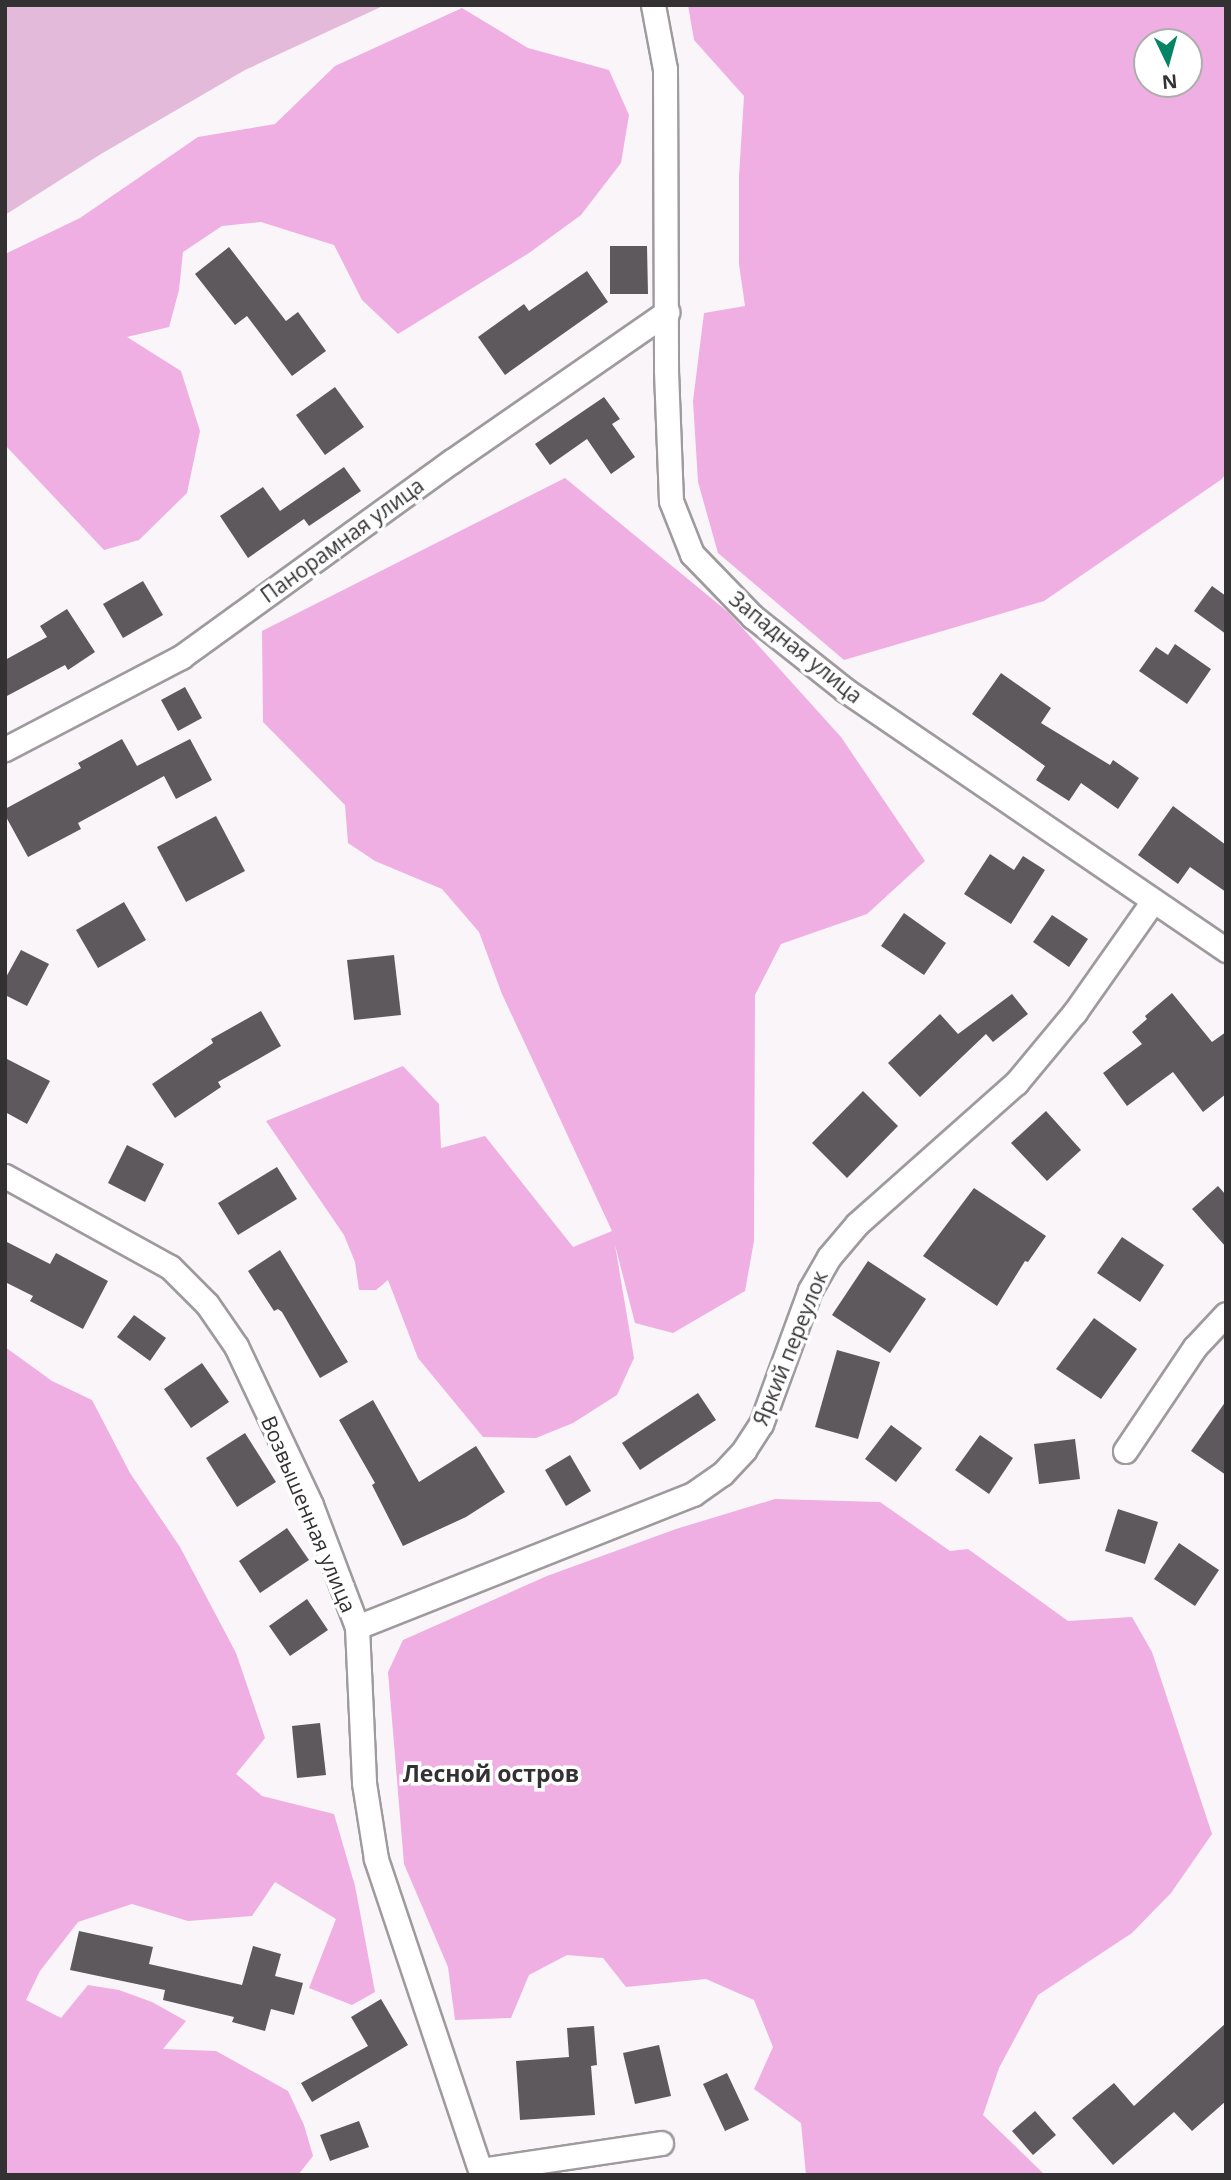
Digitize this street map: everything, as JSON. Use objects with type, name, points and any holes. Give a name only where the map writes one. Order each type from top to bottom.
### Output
[{"type":"street","name":"Западная улица","points":[[653,5],[665,69],[671,501],[692,554],[753,617],[845,690],[1226,950]]},
{"type":"street","name":"Панорамная улица","points":[[5,749],[181,657],[452,461],[667,312]]},
{"type":"street","name":"Яркий переулок","points":[[357,1627],[694,1494],[722,1474],[744,1450],[761,1424],[810,1290],[829,1257],[857,1224],[1016,1083],[1075,1012],[1153,901]]},
{"type":"street","name":"Возвышенная улица","points":[[5,1176],[170,1267],[207,1304],[236,1346],[311,1505],[357,1627],[364,1783],[376,1859],[482,2172],[661,2143]]},
{"type":"street","points":[[1125,1451],[1195,1347],[1226,1314]]},
{"type":"shaded area","points":[[5,5],[385,5],[245,70],[101,154],[5,215]]},
{"type":"shaded area","points":[[688,5],[1226,5],[1226,473],[1222,479],[1044,601],[844,660],[718,553],[698,482],[693,401],[704,313],[745,306],[739,264],[739,176],[744,96],[694,40]]},
{"type":"shaded area","points":[[462,8],[528,48],[609,70],[629,115],[621,163],[581,215],[529,253],[398,334],[362,300],[334,245],[261,222],[222,226],[183,252],[179,290],[169,327],[127,337],[181,371],[200,431],[187,493],[139,540],[104,550],[5,445],[5,254],[80,218],[198,137],[275,124],[335,66]]},
{"type":"shaded area","points":[[565,478],[728,612],[841,737],[925,861],[867,914],[781,944],[755,995],[754,1241],[745,1291],[673,1333],[635,1323],[615,1245],[634,1358],[617,1395],[573,1423],[536,1438],[483,1437],[418,1358],[388,1280],[376,1290],[359,1290],[355,1262],[344,1235],[266,1121],[403,1066],[439,1104],[441,1148],[485,1136],[573,1247],[612,1231],[502,994],[479,932],[442,889],[375,861],[348,843],[345,805],[263,722],[262,631]]},
{"type":"shaded area","points":[[5,1347],[52,1381],[92,1400],[130,1473],[180,1547],[236,1653],[265,1738],[236,1774],[262,1796],[334,1814],[355,1886],[375,1992],[352,2005],[309,1988],[336,1919],[275,1882],[252,1916],[188,1921],[132,1904],[78,1922],[40,1971],[26,2000],[61,2018],[88,1985],[119,1990],[152,2002],[186,2021],[163,2049],[216,2051],[288,2091],[304,2125],[313,2156],[298,2175],[5,2175]]},
{"type":"shaded area","points":[[775,1499],[880,1502],[950,1551],[968,1549],[1068,1621],[1132,1617],[1152,1652],[1212,1834],[1171,1893],[1132,1933],[1038,1995],[999,2068],[983,2115],[1045,2175],[806,2175],[801,2123],[754,2089],[773,2047],[754,2000],[706,1979],[626,1987],[603,1958],[567,1955],[529,1975],[511,2018],[455,2020],[448,1967],[404,1864],[388,1672],[403,1640],[547,1576],[676,1529]]},
{"type":"building","points":[[610,246],[647,246],[648,294],[610,294]]},
{"type":"building","points":[[229,247],[286,321],[298,312],[326,351],[292,376],[247,316],[235,325],[195,274]]},
{"type":"building","points":[[587,271],[608,302],[505,375],[478,337],[524,304],[529,311]]},
{"type":"building","points":[[335,387],[364,427],[325,455],[296,415]]},
{"type":"building","points":[[604,397],[620,419],[612,424],[635,457],[611,474],[587,439],[550,465],[535,444]]},
{"type":"building","points":[[344,467],[361,491],[309,526],[304,519],[248,558],[220,516],[263,487],[280,511]]},
{"type":"building","points":[[143,581],[163,615],[123,638],[103,604]]},
{"type":"building","points":[[1212,586],[1226,596],[1226,634],[1194,611]]},
{"type":"building","points":[[67,609],[95,652],[68,670],[65,665],[5,697],[5,660],[47,637],[40,626]]},
{"type":"building","points":[[1175,644],[1211,669],[1187,704],[1139,671],[1156,647],[1168,655]]},
{"type":"building","points":[[1001,673],[1051,708],[1041,723],[1110,765],[1113,760],[1139,778],[1118,809],[1081,783],[1069,801],[1036,780],[1045,766],[972,714]]},
{"type":"building","points":[[185,687],[202,718],[178,731],[161,700]]},
{"type":"building","points":[[122,739],[137,766],[190,739],[212,780],[176,799],[164,776],[78,823],[81,829],[28,857],[5,815],[5,809],[81,768],[78,763]]},
{"type":"building","points":[[1173,806],[1226,845],[1226,892],[1190,867],[1178,884],[1138,855]]},
{"type":"building","points":[[216,816],[245,871],[186,902],[157,847]]},
{"type":"building","points":[[990,854],[1014,870],[1023,856],[1045,870],[1011,924],[964,894]]},
{"type":"building","points":[[124,902],[146,940],[98,968],[76,930]]},
{"type":"building","points":[[904,913],[946,943],[924,975],[881,946]]},
{"type":"building","points":[[1052,915],[1088,939],[1069,967],[1033,942]]},
{"type":"building","points":[[21,950],[49,964],[27,1006],[5,995],[5,979]]},
{"type":"building","points":[[394,955],[401,1015],[354,1020],[347,960]]},
{"type":"building","points":[[1172,993],[1212,1042],[1226,1032],[1226,1094],[1203,1112],[1173,1072],[1127,1106],[1103,1073],[1142,1044],[1132,1032],[1147,1019],[1145,1016]]},
{"type":"building","points":[[1012,994],[1028,1014],[993,1042],[986,1034],[920,1097],[888,1063],[940,1014],[958,1034]]},
{"type":"building","points":[[261,1011],[281,1046],[218,1082],[221,1087],[175,1118],[152,1084],[213,1043],[211,1039]]},
{"type":"building","points":[[5,1058],[50,1081],[27,1124],[5,1112]]},
{"type":"building","points":[[863,1091],[898,1126],[847,1178],[812,1143]]},
{"type":"building","points":[[1046,1111],[1081,1150],[1047,1181],[1011,1143]]},
{"type":"building","points":[[127,1145],[164,1164],[145,1202],[108,1183]]},
{"type":"building","points":[[277,1167],[297,1199],[238,1235],[218,1203]]},
{"type":"building","points":[[1218,1186],[1226,1195],[1226,1247],[1192,1209]]},
{"type":"building","points":[[974,1188],[1046,1236],[1028,1262],[1025,1261],[997,1306],[923,1256]]},
{"type":"building","points":[[1122,1237],[1164,1265],[1140,1302],[1097,1273]]},
{"type":"building","points":[[5,1241],[50,1264],[56,1253],[108,1281],[83,1329],[30,1301],[33,1296],[5,1282]]},
{"type":"building","points":[[280,1250],[348,1362],[320,1378],[282,1312],[278,1309],[274,1311],[248,1271]]},
{"type":"building","points":[[868,1261],[926,1299],[890,1353],[832,1315]]},
{"type":"building","points":[[134,1315],[166,1338],[150,1361],[117,1337]]},
{"type":"building","points":[[1094,1318],[1137,1349],[1101,1399],[1056,1369]]},
{"type":"building","points":[[837,1350],[880,1362],[858,1439],[815,1427]]},
{"type":"building","points":[[202,1363],[229,1402],[191,1428],[164,1389]]},
{"type":"building","points":[[698,1393],[716,1420],[640,1470],[622,1443]]},
{"type":"building","points":[[373,1400],[419,1482],[476,1446],[505,1492],[466,1517],[403,1546],[372,1485],[375,1483],[339,1420]]},
{"type":"building","points":[[1226,1401],[1226,1475],[1191,1451]]},
{"type":"building","points":[[891,1425],[922,1448],[896,1482],[865,1459]]},
{"type":"building","points":[[245,1433],[276,1482],[237,1507],[206,1458]]},
{"type":"building","points":[[980,1435],[1013,1458],[989,1494],[955,1470]]},
{"type":"building","points":[[1075,1439],[1080,1479],[1039,1484],[1034,1444]]},
{"type":"building","points":[[570,1455],[591,1491],[566,1506],[545,1470]]},
{"type":"building","points":[[1118,1509],[1158,1522],[1145,1564],[1105,1551]]},
{"type":"building","points":[[287,1528],[309,1560],[260,1593],[239,1561]]},
{"type":"building","points":[[1179,1543],[1219,1570],[1195,1606],[1154,1579]]},
{"type":"building","points":[[307,1599],[328,1630],[290,1656],[269,1626]]},
{"type":"building","points":[[320,1723],[326,1775],[297,1778],[292,1726]]},
{"type":"building","points":[[79,1931],[153,1947],[149,1964],[242,1985],[253,1946],[281,1954],[275,1976],[303,1983],[294,2015],[271,2009],[265,2031],[232,2022],[234,2017],[163,2000],[165,1990],[70,1970]]},
{"type":"building","points":[[381,1999],[408,2045],[312,2102],[301,2083],[368,2046],[351,2017]]},
{"type":"building","points":[[1226,2023],[1226,2101],[1192,2131],[1174,2112],[1113,2165],[1072,2118],[1114,2083],[1134,2106]]},
{"type":"building","points":[[594,2026],[597,2065],[591,2066],[595,2115],[520,2120],[516,2061],[569,2057],[567,2028]]},
{"type":"building","points":[[659,2045],[671,2096],[635,2104],[623,2053]]},
{"type":"building","points":[[727,2073],[749,2120],[725,2131],[703,2084]]},
{"type":"building","points":[[1035,2111],[1056,2135],[1033,2155],[1012,2131]]},
{"type":"building","points":[[359,2121],[369,2147],[330,2161],[320,2135]]},
{"type":"district","name":"Лесной остров","points":[[491,1773]]}]
